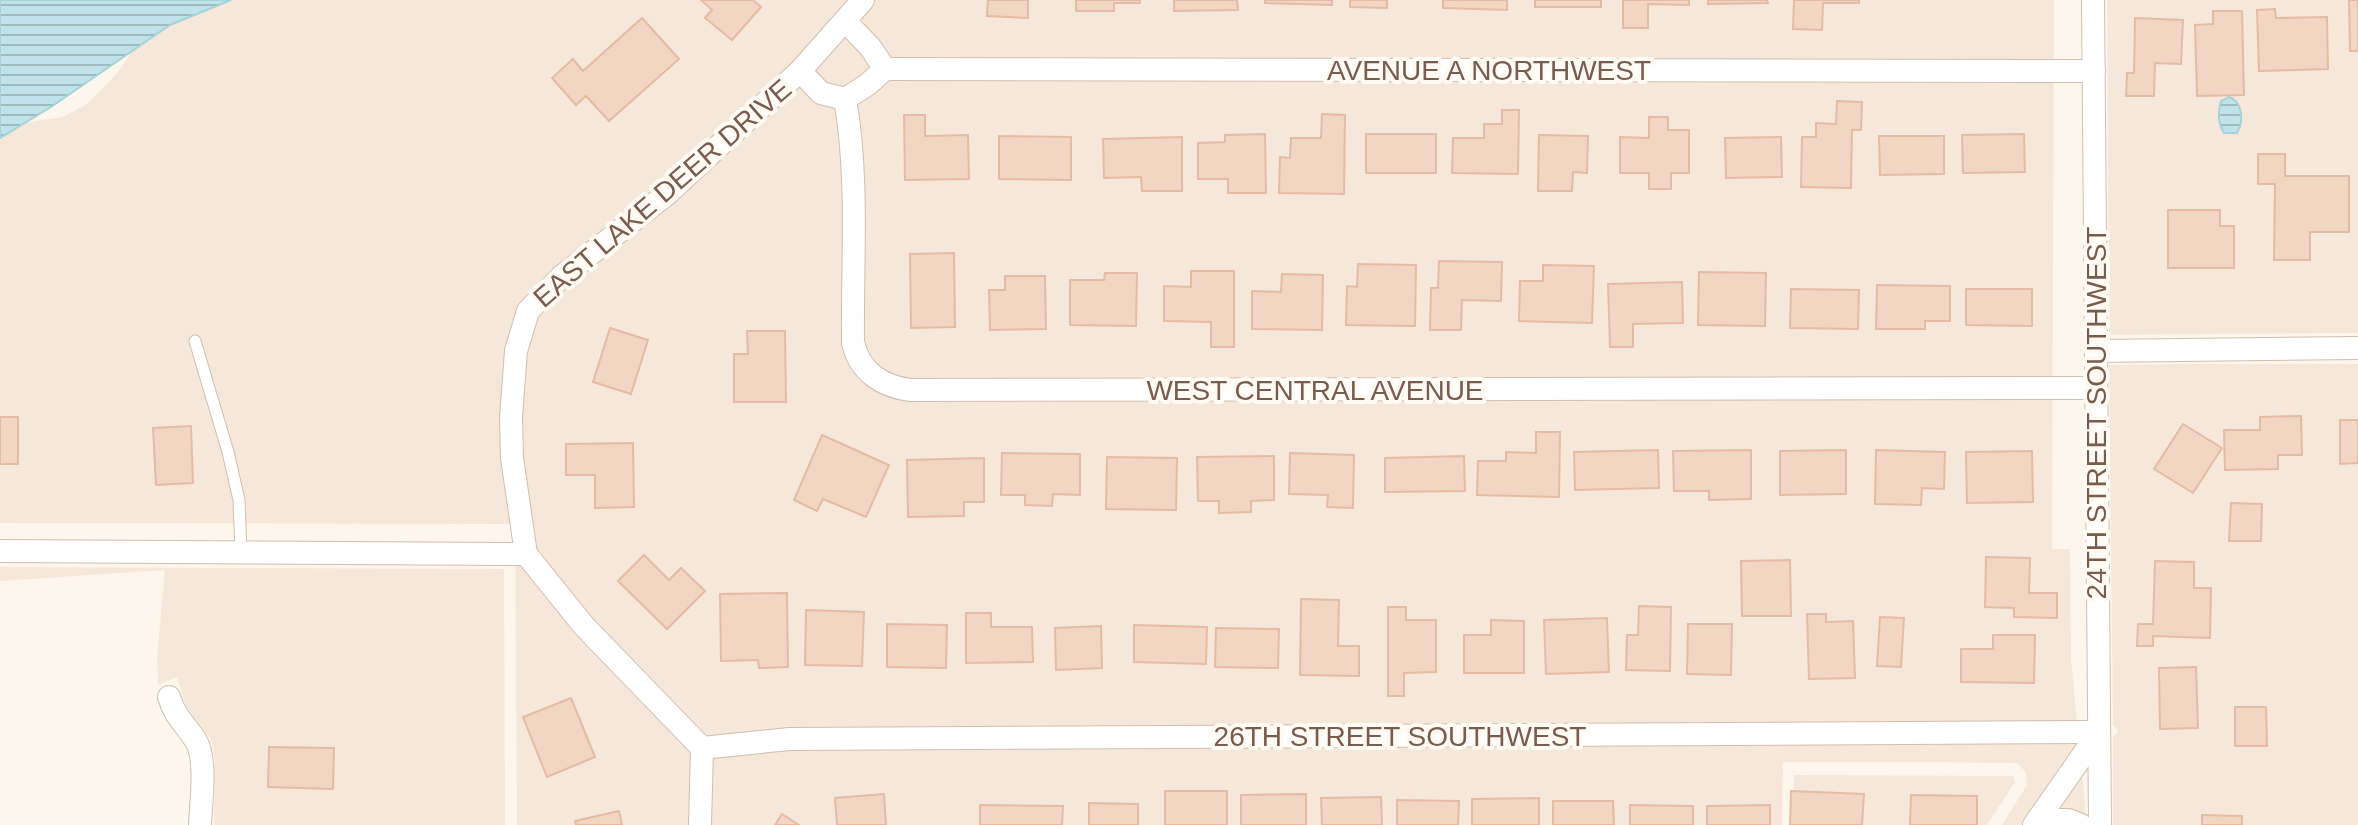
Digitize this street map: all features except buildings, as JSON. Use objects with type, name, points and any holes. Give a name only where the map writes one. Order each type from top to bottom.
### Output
[{"type":"street","name":"EAST LAKE DEER DRIVE","points":[[526,554],[512,458],[511,417],[516,351],[528,311],[561,277],[667,194],[800,71],[863,0]]},
{"type":"street","name":"24TH STREET SOUTHWEST","points":[[2093,0],[2100,825]]},
{"type":"street","points":[[800,71],[821,93],[845,99],[885,69],[870,47],[846,22]]},
{"type":"street","name":"AVENUE A NORTHWEST","points":[[885,69],[2094,71]]},
{"type":"street","name":"WEST CENTRAL AVENUE","points":[[845,99],[852,171],[853,342],[855,352],[873,378],[893,388],[2095,388]]},
{"type":"street","points":[[2096,351],[2358,348]]},
{"type":"street","points":[[0,551],[526,554],[584,626],[702,748],[700,825]]},
{"type":"street","points":[[169,697],[175,715],[198,743],[202,761],[200,825]]},
{"type":"street","points":[[2036,822],[2099,732]]},
{"type":"street","name":"26TH STREET SOUTHWEST","points":[[702,748],[805,739],[2099,732]]},
{"type":"street","points":[[2036,822],[2068,820],[2081,825]]},
{"type":"lane","points":[[195,341],[239,500],[241,553]]},
{"type":"shaded area","points":[[174,0],[2054,0],[2052,549],[2070,549],[2071,658],[2087,825],[2002,825],[2027,785],[2026,772],[2017,763],[1783,762],[1782,825],[517,825],[515,524],[0,523],[0,137],[23,123],[63,117],[87,104],[114,77],[162,10]]},
{"type":"shaded area","points":[[2107,0],[2358,0],[2358,333],[2109,335]]},
{"type":"shaded area","points":[[2358,364],[2358,825],[2113,825],[2113,738],[2118,730],[2113,725],[2109,365]]},
{"type":"shaded area","points":[[0,567],[504,569],[505,825],[214,825],[215,761],[211,739],[186,706],[177,677],[158,685],[157,657],[165,570],[0,581]]},
{"type":"shaded area","points":[[1794,775],[2013,776],[2015,782],[1987,825],[1793,825]]},
{"type":"water","points":[[0,0],[231,0],[170,25],[51,107],[0,138]]},
{"type":"water","points":[[2229,97],[2234,99],[2241,112],[2237,133],[2224,133],[2220,122],[2221,101]]}]
